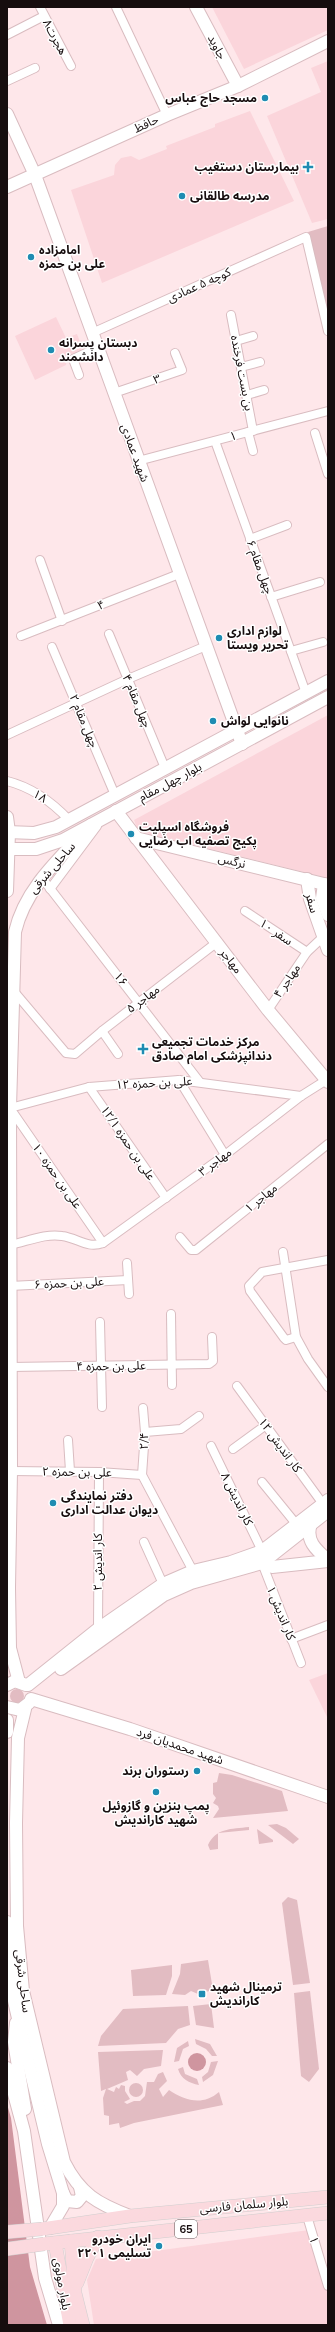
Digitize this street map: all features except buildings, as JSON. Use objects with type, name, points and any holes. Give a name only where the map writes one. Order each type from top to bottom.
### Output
[{"type":"main road","name":"جاوید","points":[[196,7],[238,86]]},
{"type":"main road","name":"حافظ","points":[[7,187],[167,115],[238,86],[328,41]]},
{"type":"main road","name":"شهید عمادی","points":[[7,114],[35,175],[242,744]]},
{"type":"main road","name":"بلوار چهل مقام","points":[[8,832],[34,833],[56,827],[328,681]]},
{"type":"main road","name":"بلوار چهل مقام","points":[[7,849],[36,849],[63,840],[328,697]]},
{"type":"main road","name":"مهاجر","points":[[116,811],[268,1010],[328,1081]]},
{"type":"main road","points":[[7,817],[7,891]]},
{"type":"main road","name":"ساحلی شرقی","points":[[91,825],[30,893],[19,914],[14,938],[10,1108],[10,1648],[27,1693],[18,1738],[16,1823],[17,1926],[22,1991],[64,2162],[71,2176],[90,2198],[104,2206],[130,2216]]},
{"type":"main road","name":"نرگس","points":[[136,838],[326,884]]},
{"type":"main road","name":"سفر","points":[[307,879],[316,898],[328,915]]},
{"type":"main road","name":"سفر","points":[[326,884],[316,898],[323,937],[328,950]]},
{"type":"main road","points":[[326,1505],[311,1524],[308,1532],[312,1544],[317,1551],[328,1560]]},
{"type":"main road","points":[[27,1693],[164,1595],[198,1580],[247,1569],[296,1525],[326,1505]]},
{"type":"main road","points":[[27,1693],[98,1629],[163,1584],[193,1571],[231,1562],[262,1557],[311,1524]]},
{"type":"main road","points":[[262,1557],[272,1567],[328,1560]]},
{"type":"main road","points":[[7,1685],[27,1693]]},
{"type":"main road","name":"شهید محمدیان فرد","points":[[7,1707],[15,1711],[27,1693],[328,1797]]},
{"type":"main road","points":[[7,1720],[7,1732]]},
{"type":"main road","name":"ساحلی شرقی","points":[[7,1922],[12,1992],[48,2144],[63,2193],[63,2206],[46,2228]]},
{"type":"main road","points":[[17,2014],[14,2042],[25,2107],[24,2131]]},
{"type":"main road","points":[[7,2068],[24,2131],[45,2278],[59,2325]]},
{"type":"main road","points":[[63,2193],[67,2201],[78,2202],[82,2196],[80,2186]]},
{"type":"main road","name":"بلوار سلمان فارسی","points":[[46,2228],[130,2216],[328,2197]]},
{"type":"main road","name":"بلوار سلمان فارسی","points":[[52,2246],[72,2246],[98,2237],[328,2213]]},
{"type":"main road","name":"65","points":[[7,2232],[46,2228]]},
{"type":"main road","points":[[75,2293],[80,2273],[98,2237]]},
{"type":"main road","name":"65","points":[[7,2249],[52,2246]]},
{"type":"main road","name":"بلوار مولوی","points":[[52,2246],[70,2325]]},
{"type":"main road","name":"بلوار مولوی","points":[[72,2246],[75,2293],[83,2325]]},
{"type":"street","name":"هجرت۸","points":[[40,7],[71,66]]},
{"type":"street","points":[[116,7],[167,115]]},
{"type":"street","points":[[7,35],[44,16]]},
{"type":"street","points":[[7,81],[35,68]]},
{"type":"street","name":"کوچه ۵ عمادی","points":[[92,332],[306,237],[328,330]]},
{"type":"street","name":"بن بست فرخنده","points":[[231,315],[247,395],[253,451]]},
{"type":"street","points":[[236,341],[253,336]]},
{"type":"street","points":[[79,375],[73,359],[97,348]]},
{"type":"street","name":"۳","points":[[114,393],[182,370],[175,353]]},
{"type":"street","points":[[241,368],[260,362]]},
{"type":"street","points":[[247,395],[264,390]]},
{"type":"street","name":"۱","points":[[138,461],[328,411]]},
{"type":"street","points":[[315,433],[328,474]]},
{"type":"street","name":"چهل مقام ۶","points":[[214,441],[306,693]]},
{"type":"street","points":[[250,540],[287,525]]},
{"type":"street","points":[[40,560],[62,621]]},
{"type":"street","name":"۴","points":[[21,636],[180,574]]},
{"type":"street","points":[[271,597],[320,582]]},
{"type":"street","name":"چهل مقام ۴","points":[[109,634],[165,768]]},
{"type":"street","points":[[291,651],[323,642]]},
{"type":"street","points":[[7,735],[128,679],[206,646]]},
{"type":"street","name":"چهل مقام ۲","points":[[52,647],[115,795]]},
{"type":"street","name":"۱۸","points":[[7,781],[20,784],[54,805],[68,820]]},
{"type":"street","points":[[50,890],[102,819]]},
{"type":"street","name":"۱۶","points":[[42,878],[139,1002],[198,1081]]},
{"type":"street","name":"۱۰ سفر","points":[[245,911],[307,952]]},
{"type":"street","name":"۴ مهاجر","points":[[268,1010],[307,952],[323,937]]},
{"type":"street","name":"۵ مهاجر","points":[[12,988],[66,1053],[71,1055],[75,1054],[102,1031],[216,943]]},
{"type":"street","points":[[102,1031],[118,1054]]},
{"type":"street","points":[[179,1080],[225,1155]]},
{"type":"street","name":"۱۲ علی بن حمزه","points":[[10,1108],[90,1087],[179,1080],[198,1081],[301,1096]]},
{"type":"street","name":"۳ مهاجر","points":[[103,1243],[225,1155],[301,1096],[328,1081]]},
{"type":"street","name":"۱۲/۱ علی بن حمزه","points":[[90,1087],[166,1198]]},
{"type":"street","name":"۱۰ علی بن حمزه","points":[[10,1108],[103,1243]]},
{"type":"street","name":"۱ مهاجر","points":[[180,1237],[193,1251],[328,1144]]},
{"type":"street","points":[[10,1245],[49,1236],[62,1236],[89,1246],[103,1243]]},
{"type":"street","points":[[283,1252],[296,1337],[308,1359],[328,1387]]},
{"type":"street","points":[[296,1337],[286,1340],[284,1338],[250,1291],[249,1286],[262,1272],[286,1266],[328,1260]]},
{"type":"street","points":[[127,1263],[128,1294]]},
{"type":"street","name":"۶ علی بن حمزه","points":[[10,1286],[128,1280]]},
{"type":"street","points":[[171,1314],[172,1385]]},
{"type":"street","points":[[100,1322],[102,1407]]},
{"type":"street","name":"۴ علی بن حمزه","points":[[10,1367],[211,1364],[212,1337]]},
{"type":"street","name":"۱۲ کار اندیش","points":[[237,1386],[326,1505]]},
{"type":"street","name":"۲/۴","points":[[142,1475],[145,1432],[143,1408]]},
{"type":"street","points":[[145,1432],[181,1429],[199,1416]]},
{"type":"street","points":[[233,1449],[266,1425]]},
{"type":"street","points":[[68,1440],[70,1471]]},
{"type":"street","name":"۸ کار اندیش","points":[[211,1446],[262,1557]]},
{"type":"street","name":"۲ علی بن حمزه","points":[[11,1471],[70,1471],[142,1475]]},
{"type":"street","name":"۲ کار اندیش","points":[[98,1629],[99,1472]]},
{"type":"street","points":[[142,1475],[193,1571]]},
{"type":"street","points":[[262,1482],[296,1525]]},
{"type":"street","points":[[144,1542],[163,1584]]},
{"type":"street","name":"۱ کار اندیش","points":[[262,1557],[301,1663]]},
{"type":"street","points":[[291,1639],[328,1625]]},
{"type":"street","name":"۱","points":[[308,2216],[328,2286]]},
{"type":"shaded area","points":[[212,7],[328,7],[328,30],[244,69]]},
{"type":"shaded area","name":"بیمارستان دستغیب","points":[[328,61],[328,219],[312,223],[267,116],[321,92],[311,68]]},
{"type":"shaded area","name":"مدرسه طالقانی","points":[[250,111],[294,201],[102,283],[71,190],[114,175],[115,165],[121,158],[131,156],[139,160],[167,149],[166,146],[215,127],[215,124]]},
{"type":"shaded area","points":[[328,226],[328,317],[308,232]]},
{"type":"shaded area","name":"دبستان پسرانه دانشمند","points":[[56,317],[66,338],[77,334],[82,347],[81,352],[67,358],[66,365],[35,380],[15,336]]},
{"type":"shaded area","points":[[328,715],[328,878],[138,831],[134,820]]},
{"type":"shaded area","points":[[328,1673],[328,1719],[309,1680]]},
{"type":"shaded area","points":[[14,1689],[20,1689],[24,1693],[24,1699],[20,1703],[14,1703],[10,1699],[10,1693]]},
{"type":"shaded area","points":[[219,1773],[232,1775],[282,1791],[288,1811],[213,1818],[219,1809],[218,1806],[213,1803],[216,1798],[213,1794],[213,1783],[217,1782]]},
{"type":"shaded area","points":[[277,1824],[286,1828],[299,1839],[293,1844],[268,1825]]},
{"type":"shaded area","points":[[249,1827],[249,1830],[219,1833],[230,1829]]},
{"type":"shaded area","points":[[257,1829],[273,1840],[273,1842],[259,1844]]},
{"type":"shaded area","points":[[218,1833],[218,1849],[210,1850],[208,1845],[211,1839]]},
{"type":"shaded area","points":[[288,1897],[297,1900],[310,1983],[293,1985],[282,1903]]},
{"type":"shaded area","points":[[208,1960],[213,1990],[198,1994],[191,1991],[185,1995],[172,1994],[180,1974],[181,1964]]},
{"type":"shaded area","points":[[172,1965],[172,1976],[166,1995],[133,1996],[131,1970]]},
{"type":"shaded area","points":[[310,1991],[319,2069],[309,2082],[301,2076],[294,1993]]},
{"type":"shaded area","points":[[211,2004],[214,2028],[196,2025],[193,2006]]},
{"type":"shaded area","points":[[188,2006],[190,2025],[178,2029],[166,2043],[98,2046],[101,2036],[123,2009]]},
{"type":"shaded area","points":[[195,2039],[210,2044],[217,2056],[212,2056],[206,2049],[196,2044]]},
{"type":"shaded area","points":[[188,2041],[189,2046],[183,2049],[179,2061],[174,2062],[177,2048]]},
{"type":"shaded area","points":[[163,2050],[161,2066],[144,2069],[137,2076],[130,2070],[126,2072],[128,2080],[107,2089],[114,2092],[116,2087],[119,2089],[121,2085],[125,2086],[125,2091],[130,2099],[124,2102],[127,2104],[134,2101],[140,2101],[145,2096],[147,2082],[154,2082],[158,2074],[163,2072],[167,2081],[159,2089],[163,2097],[169,2090],[181,2097],[194,2100],[207,2099],[219,2092],[223,2105],[134,2123],[120,2128],[119,2123],[109,2125],[109,2116],[104,2115],[103,2098],[106,2089],[101,2091],[98,2052]]},
{"type":"shaded area","points":[[197,2053],[203,2056],[206,2062],[203,2068],[197,2071],[191,2068],[188,2062],[191,2056]]},
{"type":"shaded area","points":[[218,2061],[213,2075],[203,2082],[202,2077],[208,2072],[211,2062]]},
{"type":"shaded area","points":[[183,2067],[185,2074],[197,2079],[199,2085],[189,2082],[183,2078],[178,2069]]},
{"type":"shaded area","points":[[136,2083],[141,2085],[143,2090],[141,2095],[136,2097],[131,2095],[129,2090],[131,2085]]},
{"type":"shaded area","points":[[7,2104],[11,2118],[30,2267],[47,2325],[7,2325]]},
{"type":"shaded area","points":[[309,2230],[328,2295],[328,2325],[94,2325],[87,2280],[96,2259]]},
{"type":"place","name":"مسجد حاج عباس","points":[[265,98]]},
{"type":"place","name":"بیمارستان دستغیب","points":[[308,167]]},
{"type":"place","name":"مدرسه طالقانی","points":[[182,196]]},
{"type":"place","name":"امامزاده علی بن حمزه","points":[[31,257]]},
{"type":"place","name":"دبستان پسرانه دانشمند","points":[[51,350]]},
{"type":"place","name":"لوازم اداری تحریر ویستا","points":[[219,638]]},
{"type":"place","name":"نانوایی لواش","points":[[213,721]]},
{"type":"place","name":"فروشگاه اسپلیت پکیج تصفیه اب رضایی","points":[[131,834]]},
{"type":"place","name":"مرکز خدمات تجمیعی دندانپزشکی امام صادق","points":[[143,1049]]},
{"type":"place","name":"دفتر نمایندگی دیوان عدالت اداری","points":[[53,1503]]},
{"type":"place","name":"رستوران برند","points":[[197,1771]]},
{"type":"place","name":"پمپ بنزین و گازوئیل شهید کاراندیش","points":[[156,1792]]},
{"type":"place","name":"ترمینال شهید کاراندیش","points":[[202,1994]]},
{"type":"place","name":"ایران خودرو تسلیمی ۲۲۰۱","points":[[159,2246]]}]
